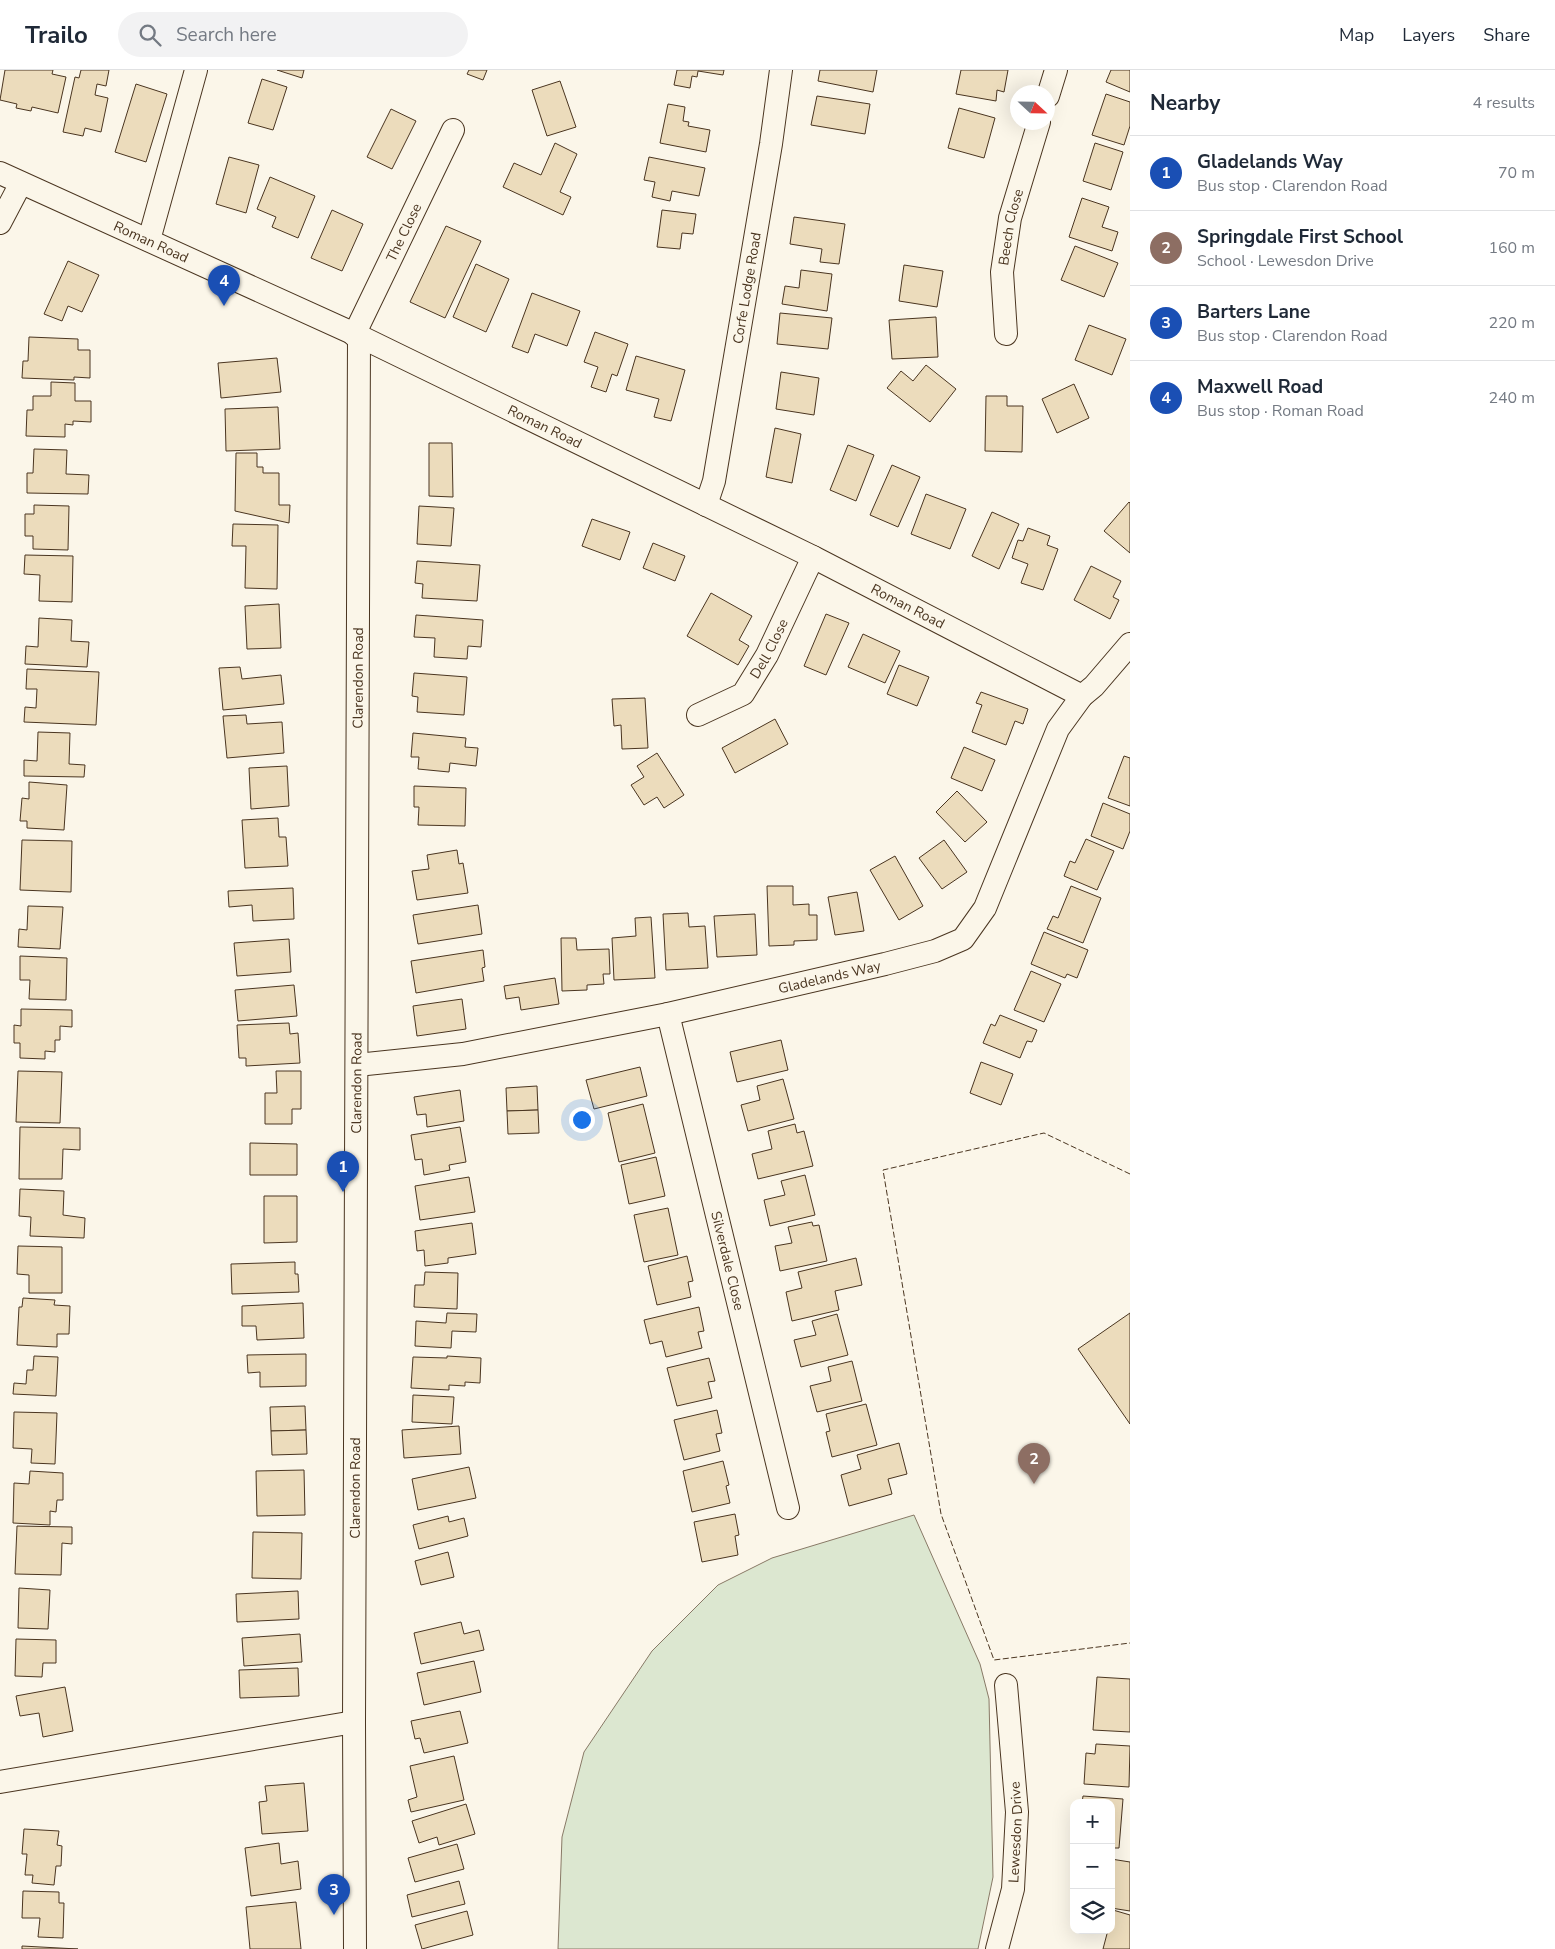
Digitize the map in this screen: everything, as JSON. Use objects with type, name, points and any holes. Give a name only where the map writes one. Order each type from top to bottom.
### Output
[{"type":"street","points":[[149,240],[196,70]]},
{"type":"street","name":"Corfe Lodge Road","points":[[706,505],[714,482],[771,144],[781,70]]},
{"type":"street","points":[[1051,85],[1056,70]]},
{"type":"street","name":"The Close","points":[[357,336],[452,130]]},
{"type":"street","name":"Beech Close","points":[[1006,334],[1002,272],[1010,218],[1037,130]]},
{"type":"street","name":"Roman Road","points":[[0,173],[357,336],[813,556],[1082,696]]},
{"type":"street","points":[[0,223],[21,182]]},
{"type":"street","name":"Clarendon Road","points":[[355,1949],[357,336]]},
{"type":"street","name":"Dell Close","points":[[698,715],[743,694],[767,655],[813,556]]},
{"type":"street","name":"Gladelands Way","points":[[357,1065],[463,1054],[668,1014],[885,964],[935,951],[962,939],[985,908],[1058,729],[1082,696],[1094,686],[1130,644]]},
{"type":"street","name":"Silverdale Close","points":[[668,1014],[788,1508]]},
{"type":"street","name":"Lewesdon Drive","points":[[997,1949],[1013,1889],[1017,1812],[1006,1685]]},
{"type":"street","points":[[0,1782],[354,1722]]},
{"type":"green space","points":[[914,1515],[980,1664],[989,1699],[993,1877],[978,1949],[558,1949],[562,1837],[584,1752],[652,1651],[718,1585],[772,1558]]},
{"type":"building","points":[[5,70],[53,70],[52,74],[66,77],[58,113],[32,107],[31,111],[16,108],[17,104],[0,100]]},
{"type":"building","points":[[81,70],[109,70],[106,86],[97,84],[95,95],[108,98],[101,132],[85,128],[83,136],[63,132],[75,77],[79,78]]},
{"type":"building","points":[[277,70],[304,70],[302,78]]},
{"type":"building","points":[[469,70],[487,70],[483,80],[467,74]]},
{"type":"building","points":[[677,70],[724,70],[723,75],[698,71],[697,77],[692,76],[690,88],[674,85]]},
{"type":"building","points":[[820,70],[877,70],[873,92],[818,81]]},
{"type":"building","points":[[961,70],[1008,70],[1004,92],[997,90],[996,101],[956,94]]},
{"type":"building","points":[[1111,70],[1130,70],[1130,92],[1106,82]]},
{"type":"building","points":[[262,79],[287,87],[273,130],[248,123]]},
{"type":"building","points":[[560,81],[576,127],[547,136],[532,90]]},
{"type":"building","points":[[136,84],[167,94],[146,162],[115,152]]},
{"type":"building","points":[[1106,94],[1130,102],[1130,126],[1124,145],[1092,135]]},
{"type":"building","points":[[817,96],[870,104],[865,134],[811,125]]},
{"type":"building","points":[[668,104],[685,107],[683,121],[689,122],[688,126],[710,130],[706,152],[660,143]]},
{"type":"building","points":[[959,108],[995,118],[984,158],[948,148]]},
{"type":"building","points":[[391,109],[416,121],[392,169],[367,157]]},
{"type":"building","points":[[555,143],[577,154],[560,192],[571,197],[563,215],[503,187],[514,163],[541,175]]},
{"type":"building","points":[[1095,143],[1123,152],[1111,190],[1083,181]]},
{"type":"building","points":[[229,157],[259,165],[246,213],[216,204]]},
{"type":"building","points":[[649,157],[705,168],[699,196],[672,191],[670,201],[652,197],[655,182],[644,180]]},
{"type":"building","points":[[270,177],[315,196],[298,238],[272,227],[276,217],[257,209]]},
{"type":"building","points":[[1082,198],[1109,207],[1102,227],[1118,232],[1112,251],[1069,237]]},
{"type":"building","points":[[332,210],[363,224],[342,271],[311,258]]},
{"type":"building","points":[[662,210],[696,214],[693,234],[682,233],[680,249],[657,247]]},
{"type":"building","points":[[794,217],[845,224],[839,264],[820,262],[822,249],[790,244]]},
{"type":"building","points":[[446,226],[481,241],[445,318],[410,302]]},
{"type":"building","points":[[1075,246],[1118,263],[1104,297],[1061,280]]},
{"type":"building","points":[[68,261],[99,275],[82,312],[68,306],[62,321],[44,314]]},
{"type":"building","points":[[476,264],[509,279],[486,332],[453,317]]},
{"type":"building","points":[[904,265],[943,271],[937,307],[899,301]]},
{"type":"building","points":[[801,270],[832,274],[827,311],[782,304],[785,286],[799,288]]},
{"type":"building","points":[[532,293],[580,311],[567,346],[535,334],[528,353],[512,347]]},
{"type":"building","points":[[780,313],[832,318],[828,349],[777,344]]},
{"type":"building","points":[[936,317],[938,357],[892,359],[889,320]]},
{"type":"building","points":[[1089,325],[1126,339],[1112,375],[1075,360]]},
{"type":"building","points":[[595,332],[628,344],[617,376],[612,374],[606,392],[591,387],[598,367],[584,362]]},
{"type":"building","points":[[29,337],[78,339],[78,350],[90,350],[90,378],[74,377],[74,380],[22,378],[23,361],[28,361]]},
{"type":"building","points":[[636,356],[685,370],[671,421],[654,417],[659,399],[626,390]]},
{"type":"building","points":[[277,358],[281,392],[221,398],[218,363]]},
{"type":"building","points":[[926,365],[956,389],[930,422],[887,388],[901,371],[913,381]]},
{"type":"building","points":[[781,372],[819,378],[814,415],[776,409]]},
{"type":"building","points":[[51,382],[75,383],[75,401],[91,401],[91,422],[73,421],[73,425],[65,424],[65,437],[26,436],[27,410],[33,410],[33,396],[51,396]]},
{"type":"building","points":[[1074,384],[1089,418],[1057,433],[1042,399]]},
{"type":"building","points":[[986,396],[1007,396],[1007,406],[1023,406],[1022,452],[985,451]]},
{"type":"building","points":[[278,407],[280,449],[226,451],[225,409]]},
{"type":"building","points":[[775,428],[801,434],[792,483],[766,477]]},
{"type":"building","points":[[429,443],[452,443],[453,497],[429,496]]},
{"type":"building","points":[[848,445],[874,455],[856,501],[830,490]]},
{"type":"building","points":[[34,449],[67,450],[66,474],[89,475],[88,494],[27,493],[27,473],[33,473]]},
{"type":"building","points":[[236,453],[257,453],[257,467],[263,467],[263,473],[279,473],[279,505],[290,505],[289,523],[235,511]]},
{"type":"building","points":[[892,465],[920,477],[898,527],[870,515]]},
{"type":"building","points":[[926,494],[966,509],[950,549],[911,534]]},
{"type":"building","points":[[1130,503],[1130,553],[1104,531]]},
{"type":"building","points":[[34,505],[69,506],[68,550],[33,549],[33,536],[25,536],[25,514],[34,514]]},
{"type":"building","points":[[419,506],[454,508],[451,546],[417,544]]},
{"type":"building","points":[[992,512],[1019,524],[999,569],[972,556]]},
{"type":"building","points":[[592,519],[630,532],[620,560],[582,546]]},
{"type":"building","points":[[233,524],[278,525],[277,589],[245,588],[246,546],[232,546]]},
{"type":"building","points":[[1028,528],[1050,536],[1047,545],[1058,549],[1043,590],[1021,583],[1028,564],[1012,558],[1018,540],[1023,541]]},
{"type":"building","points":[[653,543],[685,556],[675,581],[643,568]]},
{"type":"building","points":[[25,555],[73,556],[72,602],[39,601],[40,575],[24,574]]},
{"type":"building","points":[[417,561],[480,565],[477,601],[422,598],[423,584],[415,583]]},
{"type":"building","points":[[1091,566],[1121,581],[1113,597],[1119,600],[1110,619],[1074,600]]},
{"type":"building","points":[[711,593],[752,616],[739,640],[749,646],[738,665],[687,636]]},
{"type":"building","points":[[279,604],[281,648],[247,649],[245,606]]},
{"type":"building","points":[[826,614],[849,623],[826,675],[804,666]]},
{"type":"building","points":[[416,615],[483,620],[481,647],[468,646],[467,659],[434,657],[435,638],[414,637]]},
{"type":"building","points":[[39,618],[72,620],[71,641],[89,642],[87,667],[25,664],[26,646],[38,647]]},
{"type":"building","points":[[863,634],[900,651],[885,683],[848,667]]},
{"type":"building","points":[[899,665],[929,677],[917,706],[887,694]]},
{"type":"building","points":[[240,667],[242,679],[281,675],[284,704],[223,710],[219,668]]},
{"type":"building","points":[[27,669],[99,672],[96,725],[24,722],[25,707],[36,708],[37,689],[26,689]]},
{"type":"building","points":[[414,673],[467,677],[464,715],[417,712],[418,697],[412,696]]},
{"type":"building","points":[[981,692],[1028,709],[1023,724],[1015,721],[1006,745],[972,732],[982,705],[976,703]]},
{"type":"building","points":[[645,698],[648,748],[622,749],[621,725],[614,726],[612,699]]},
{"type":"building","points":[[246,715],[247,724],[282,722],[284,753],[227,758],[223,716]]},
{"type":"building","points":[[775,719],[788,744],[735,773],[722,748]]},
{"type":"building","points":[[38,732],[70,733],[69,764],[85,765],[84,777],[24,776],[24,760],[37,761]]},
{"type":"building","points":[[413,733],[466,738],[465,747],[478,748],[476,766],[450,763],[449,772],[418,769],[419,757],[411,757]]},
{"type":"building","points":[[964,747],[995,760],[982,791],[951,778]]},
{"type":"building","points":[[657,753],[684,795],[664,808],[657,797],[644,805],[631,785],[644,777],[637,766]]},
{"type":"building","points":[[1124,756],[1130,758],[1130,806],[1108,798]]},
{"type":"building","points":[[287,766],[289,806],[251,809],[249,768]]},
{"type":"building","points":[[29,782],[67,785],[64,830],[27,828],[27,821],[20,821],[22,798],[29,799]]},
{"type":"building","points":[[414,786],[466,788],[465,826],[418,825],[419,807],[414,807]]},
{"type":"building","points":[[957,791],[987,822],[965,842],[936,812]]},
{"type":"building","points":[[1103,803],[1130,814],[1130,831],[1123,849],[1091,836]]},
{"type":"building","points":[[278,818],[279,837],[286,837],[288,866],[245,868],[242,820]]},
{"type":"building","points":[[1086,839],[1114,851],[1097,890],[1064,876],[1070,861],[1075,863]]},
{"type":"building","points":[[22,840],[72,841],[71,892],[20,890]]},
{"type":"building","points":[[944,840],[967,872],[942,889],[919,858]]},
{"type":"building","points":[[457,850],[459,864],[463,863],[468,893],[417,900],[412,871],[429,869],[427,855]]},
{"type":"building","points":[[895,856],[923,906],[899,920],[870,870]]},
{"type":"building","points":[[767,886],[793,886],[793,905],[809,904],[809,915],[817,915],[817,940],[794,941],[794,945],[769,946]]},
{"type":"building","points":[[1071,886],[1101,898],[1083,943],[1047,929],[1053,916],[1058,918]]},
{"type":"building","points":[[293,888],[294,919],[253,921],[252,905],[229,907],[228,891]]},
{"type":"building","points":[[857,892],[864,931],[835,935],[828,897]]},
{"type":"building","points":[[478,905],[482,934],[418,944],[413,915]]},
{"type":"building","points":[[28,906],[63,907],[60,949],[18,947],[19,929],[27,930]]},
{"type":"building","points":[[688,913],[689,927],[705,926],[708,968],[666,970],[663,914]]},
{"type":"building","points":[[755,914],[757,955],[717,957],[714,916]]},
{"type":"building","points":[[651,917],[655,978],[614,980],[612,938],[636,936],[635,918]]},
{"type":"building","points":[[1044,932],[1088,950],[1077,978],[1067,974],[1065,978],[1031,964]]},
{"type":"building","points":[[561,938],[576,938],[577,950],[609,949],[610,974],[603,974],[604,984],[587,985],[587,990],[562,991]]},
{"type":"building","points":[[289,939],[291,972],[237,976],[234,943]]},
{"type":"building","points":[[483,950],[485,967],[482,968],[484,981],[416,993],[411,961]]},
{"type":"building","points":[[20,956],[67,958],[66,1000],[29,999],[30,980],[20,980]]},
{"type":"building","points":[[1031,971],[1061,984],[1044,1022],[1014,1010]]},
{"type":"building","points":[[555,978],[559,1004],[521,1010],[519,997],[506,999],[504,986]]},
{"type":"building","points":[[294,985],[297,1016],[238,1021],[235,990]]},
{"type":"building","points":[[462,999],[466,1029],[417,1036],[413,1006]]},
{"type":"building","points":[[21,1009],[72,1010],[72,1027],[60,1026],[60,1040],[55,1040],[55,1052],[45,1051],[45,1059],[20,1058],[20,1043],[14,1043],[14,1025],[21,1026]]},
{"type":"building","points":[[1000,1015],[1037,1030],[1032,1042],[1027,1041],[1020,1058],[983,1043],[991,1024],[995,1026]]},
{"type":"building","points":[[289,1023],[290,1034],[298,1033],[300,1063],[246,1066],[246,1058],[239,1058],[237,1025]]},
{"type":"building","points":[[781,1040],[788,1070],[737,1082],[730,1052]]},
{"type":"building","points":[[981,1062],[1013,1074],[1001,1105],[970,1093]]},
{"type":"building","points":[[640,1067],[647,1096],[594,1109],[586,1080]]},
{"type":"building","points":[[18,1071],[62,1072],[60,1123],[16,1122]]},
{"type":"building","points":[[276,1071],[301,1071],[301,1109],[292,1109],[292,1124],[265,1124],[265,1093],[277,1093]]},
{"type":"building","points":[[783,1079],[794,1119],[748,1131],[741,1105],[760,1100],[757,1086]]},
{"type":"building","points":[[537,1086],[538,1110],[507,1111],[506,1088]]},
{"type":"building","points":[[460,1090],[464,1121],[427,1127],[426,1114],[417,1115],[414,1097]]},
{"type":"building","points":[[643,1104],[655,1153],[619,1162],[608,1113]]},
{"type":"building","points":[[538,1110],[539,1133],[508,1134],[507,1111]]},
{"type":"building","points":[[795,1124],[797,1133],[804,1131],[813,1166],[758,1179],[752,1154],[772,1149],[768,1131]]},
{"type":"building","points":[[20,1127],[80,1128],[80,1150],[63,1149],[62,1179],[19,1179]]},
{"type":"building","points":[[460,1127],[466,1162],[449,1165],[450,1170],[424,1175],[422,1159],[415,1160],[411,1135]]},
{"type":"building","points":[[250,1143],[297,1144],[297,1175],[250,1175]]},
{"type":"building","points":[[656,1157],[665,1196],[629,1204],[621,1165]]},
{"type":"building","points":[[805,1175],[815,1215],[770,1226],[764,1200],[785,1195],[781,1181]]},
{"type":"building","points":[[469,1177],[475,1212],[420,1220],[415,1186]]},
{"type":"building","points":[[20,1189],[64,1191],[63,1215],[85,1218],[84,1238],[30,1236],[31,1217],[19,1216]]},
{"type":"building","points":[[264,1196],[297,1196],[297,1242],[264,1243]]},
{"type":"building","points":[[668,1208],[678,1255],[644,1262],[634,1215]]},
{"type":"building","points":[[812,1222],[813,1226],[819,1225],[827,1261],[780,1271],[775,1246],[792,1243],[788,1227]]},
{"type":"building","points":[[472,1223],[476,1254],[448,1258],[448,1263],[425,1266],[424,1250],[417,1251],[415,1231]]},
{"type":"building","points":[[18,1246],[62,1247],[62,1293],[29,1293],[29,1275],[17,1274]]},
{"type":"building","points":[[687,1256],[693,1281],[688,1282],[691,1297],[657,1305],[648,1266]]},
{"type":"building","points":[[856,1258],[862,1285],[835,1291],[839,1310],[792,1321],[786,1292],[802,1288],[798,1272]]},
{"type":"building","points":[[295,1262],[295,1274],[298,1274],[299,1292],[232,1294],[231,1264]]},
{"type":"building","points":[[425,1272],[458,1273],[457,1309],[414,1307],[415,1285],[424,1285]]},
{"type":"building","points":[[23,1298],[55,1300],[54,1305],[70,1306],[69,1334],[57,1334],[57,1347],[17,1345],[19,1307],[22,1307]]},
{"type":"building","points":[[303,1303],[304,1338],[257,1340],[256,1326],[242,1326],[242,1306]]},
{"type":"building","points":[[699,1307],[704,1331],[698,1332],[702,1348],[666,1357],[662,1341],[650,1344],[644,1320]]},
{"type":"building","points":[[447,1313],[477,1314],[476,1332],[452,1331],[451,1348],[415,1346],[416,1321],[446,1323]]},
{"type":"building","points":[[1130,1313],[1130,1424],[1078,1349]]},
{"type":"building","points":[[837,1314],[848,1355],[801,1367],[794,1340],[816,1335],[812,1321]]},
{"type":"building","points":[[306,1354],[306,1386],[260,1387],[260,1372],[248,1373],[247,1355]]},
{"type":"building","points":[[34,1356],[58,1357],[56,1396],[13,1394],[14,1383],[26,1384],[27,1370],[33,1370]]},
{"type":"building","points":[[447,1356],[481,1358],[480,1383],[465,1382],[465,1386],[449,1385],[449,1390],[411,1388],[413,1357],[447,1358]]},
{"type":"building","points":[[709,1358],[715,1381],[708,1382],[712,1398],[677,1406],[667,1368]]},
{"type":"building","points":[[852,1361],[862,1401],[817,1412],[810,1386],[831,1381],[828,1367]]},
{"type":"building","points":[[413,1395],[454,1397],[452,1424],[412,1422]]},
{"type":"building","points":[[866,1404],[877,1445],[832,1457],[826,1432],[830,1431],[826,1414]]},
{"type":"building","points":[[305,1406],[306,1430],[271,1431],[270,1407]]},
{"type":"building","points":[[717,1410],[722,1433],[716,1434],[720,1451],[684,1460],[674,1420]]},
{"type":"building","points":[[14,1412],[57,1413],[55,1464],[31,1463],[32,1449],[13,1448]]},
{"type":"building","points":[[459,1426],[461,1454],[404,1458],[402,1430]]},
{"type":"building","points":[[306,1430],[307,1454],[272,1455],[271,1431]]},
{"type":"building","points":[[899,1443],[907,1474],[888,1479],[892,1494],[849,1506],[841,1475],[861,1469],[857,1455]]},
{"type":"building","points":[[723,1461],[729,1485],[726,1486],[730,1503],[692,1512],[683,1471]]},
{"type":"building","points":[[469,1467],[476,1498],[418,1510],[412,1479]]},
{"type":"building","points":[[304,1470],[305,1515],[257,1516],[256,1471]]},
{"type":"building","points":[[30,1471],[63,1473],[63,1500],[57,1500],[56,1512],[50,1511],[50,1525],[13,1523],[14,1483],[29,1484]]},
{"type":"building","points":[[735,1514],[739,1535],[735,1536],[738,1555],[702,1562],[694,1522]]},
{"type":"building","points":[[448,1516],[449,1522],[464,1518],[468,1536],[419,1549],[413,1525]]},
{"type":"building","points":[[17,1526],[72,1527],[72,1544],[62,1543],[61,1575],[15,1574]]},
{"type":"building","points":[[253,1532],[302,1533],[301,1579],[252,1578]]},
{"type":"building","points":[[448,1552],[454,1577],[421,1585],[415,1561]]},
{"type":"building","points":[[19,1588],[50,1590],[48,1629],[18,1628]]},
{"type":"building","points":[[298,1591],[299,1619],[237,1622],[236,1594]]},
{"type":"building","points":[[461,1622],[464,1634],[479,1630],[484,1650],[421,1664],[414,1633]]},
{"type":"building","points":[[300,1634],[302,1662],[244,1666],[242,1638]]},
{"type":"building","points":[[16,1639],[56,1640],[56,1663],[43,1663],[42,1677],[15,1676]]},
{"type":"building","points":[[474,1661],[481,1692],[424,1705],[417,1673]]},
{"type":"building","points":[[298,1668],[299,1696],[240,1698],[239,1670]]},
{"type":"building","points":[[1097,1677],[1130,1679],[1130,1732],[1093,1730]]},
{"type":"building","points":[[65,1687],[73,1731],[43,1737],[39,1713],[20,1716],[16,1696]]},
{"type":"building","points":[[460,1711],[468,1743],[424,1753],[420,1738],[415,1739],[411,1721]]},
{"type":"building","points":[[1096,1744],[1130,1746],[1129,1787],[1084,1784],[1086,1753],[1095,1754]]},
{"type":"building","points":[[454,1756],[464,1800],[411,1812],[408,1800],[417,1797],[410,1766]]},
{"type":"building","points":[[304,1783],[308,1831],[262,1834],[259,1802],[267,1801],[265,1786]]},
{"type":"building","points":[[1083,1796],[1123,1799],[1119,1848],[1115,1848],[1115,1799],[1083,1799]]},
{"type":"building","points":[[466,1804],[475,1834],[439,1845],[437,1837],[419,1843],[412,1821]]},
{"type":"building","points":[[24,1829],[59,1831],[57,1845],[62,1846],[61,1866],[56,1866],[54,1885],[32,1883],[33,1875],[25,1875],[27,1854],[22,1854]]},
{"type":"building","points":[[279,1843],[281,1864],[298,1861],[301,1889],[251,1896],[245,1848]]},
{"type":"building","points":[[457,1844],[464,1869],[415,1882],[408,1858]]},
{"type":"building","points":[[1115,1860],[1130,1862],[1130,1911],[1115,1909]]},
{"type":"building","points":[[459,1881],[465,1904],[412,1917],[407,1895]]},
{"type":"building","points":[[23,1891],[59,1892],[59,1903],[64,1903],[63,1938],[38,1937],[40,1918],[22,1918]]},
{"type":"building","points":[[296,1902],[301,1949],[250,1949],[246,1907]]},
{"type":"building","points":[[467,1911],[473,1935],[422,1949],[415,1925]]},
{"type":"building","points":[[1115,1911],[1130,1915],[1130,1949],[1103,1949],[1107,1934],[1115,1934]]},
{"type":"building","points":[[22,1946],[78,1949],[22,1949]]},
{"type":"fence","points":[[1130,1174],[1044,1133],[883,1170],[941,1514],[994,1660],[1130,1643]]},
{"type":"place","name":"Maxwell Road","points":[[224,306]]},
{"type":"place","name":"Gladelands Way","points":[[343,1192]]},
{"type":"place","name":"Springdale First School","points":[[1034,1484]]},
{"type":"place","name":"Barters Lane","points":[[334,1915]]}]
